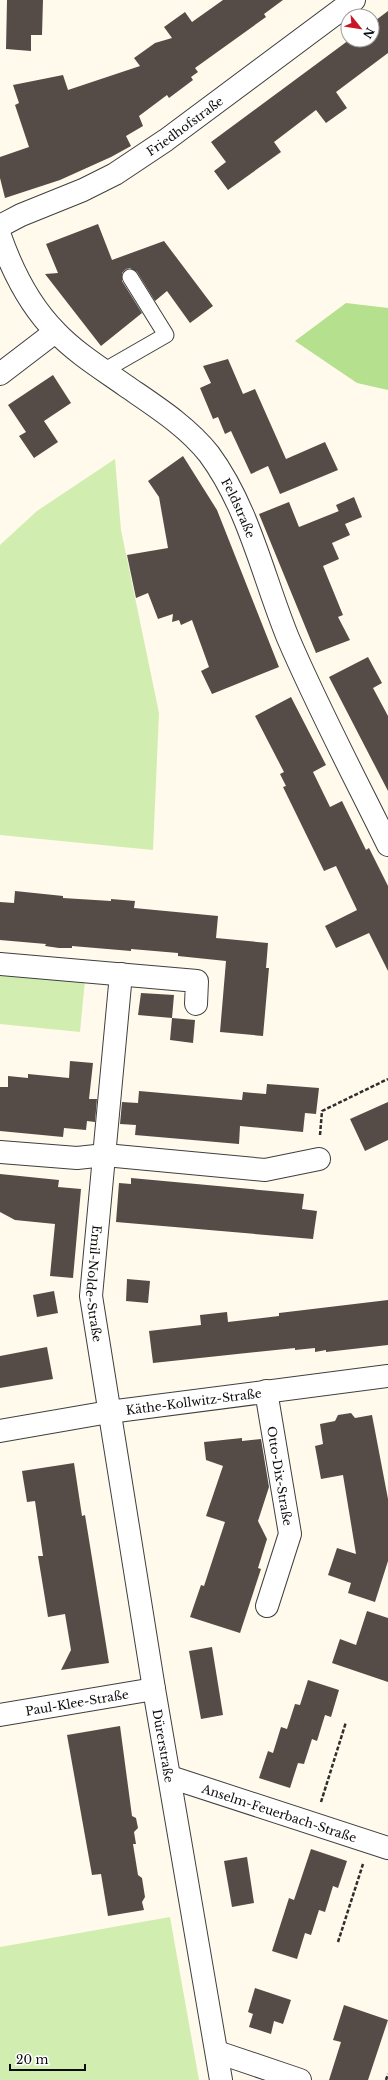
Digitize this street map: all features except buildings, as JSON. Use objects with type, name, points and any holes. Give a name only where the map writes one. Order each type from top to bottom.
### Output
[{"type":"street","name":"Friedhofstraße","points":[[0,226],[115,174],[166,140],[354,0]]},
{"type":"street","name":"Feldstraße","points":[[0,236],[10,263],[31,300],[55,332],[186,430],[208,454],[230,490],[246,524],[288,637],[388,845]]},
{"type":"street","points":[[0,374],[55,332]]},
{"type":"street","points":[[0,964],[197,981],[196,1004]]},
{"type":"street","name":"Emil-Nolde-Straße","points":[[109,1412],[91,1296],[121,974]]},
{"type":"street","points":[[0,1152],[77,1158],[105,1155],[265,1170],[319,1159]]},
{"type":"street","name":"Käthe-Kollwitz-Straße","points":[[0,1431],[109,1412],[388,1376]]},
{"type":"street","name":"Otto-Dix-Straße","points":[[266,1391],[290,1534],[267,1606]]},
{"type":"street","name":"Dürerstraße","points":[[109,1412],[154,1689],[221,2080]]},
{"type":"street","name":"Paul-Klee-Straße","points":[[0,1716],[154,1689]]},
{"type":"street","name":"Anselm-Feuerbach-Straße","points":[[170,1777],[379,1845]]},
{"type":"street","points":[[217,2052],[300,2080]]},
{"type":"lane","points":[[104,370],[166,335],[130,277]]},
{"type":"path","points":[[319,1159],[322,1110],[388,1079]]},
{"type":"path","points":[[314,1824],[346,1722]]},
{"type":"path","points":[[338,1942],[379,1845]]},
{"type":"path","points":[[386,2080],[388,2074]]},
{"type":"green space","points":[[346,303],[388,308],[388,390],[357,383],[295,341]]},
{"type":"green space","points":[[115,459],[121,530],[159,713],[153,850],[0,835],[0,545],[37,511]]},
{"type":"green space","points":[[0,973],[85,980],[80,1032],[0,1024]]},
{"type":"green space","points":[[170,1917],[199,2080],[0,2080],[0,1947]]}]
